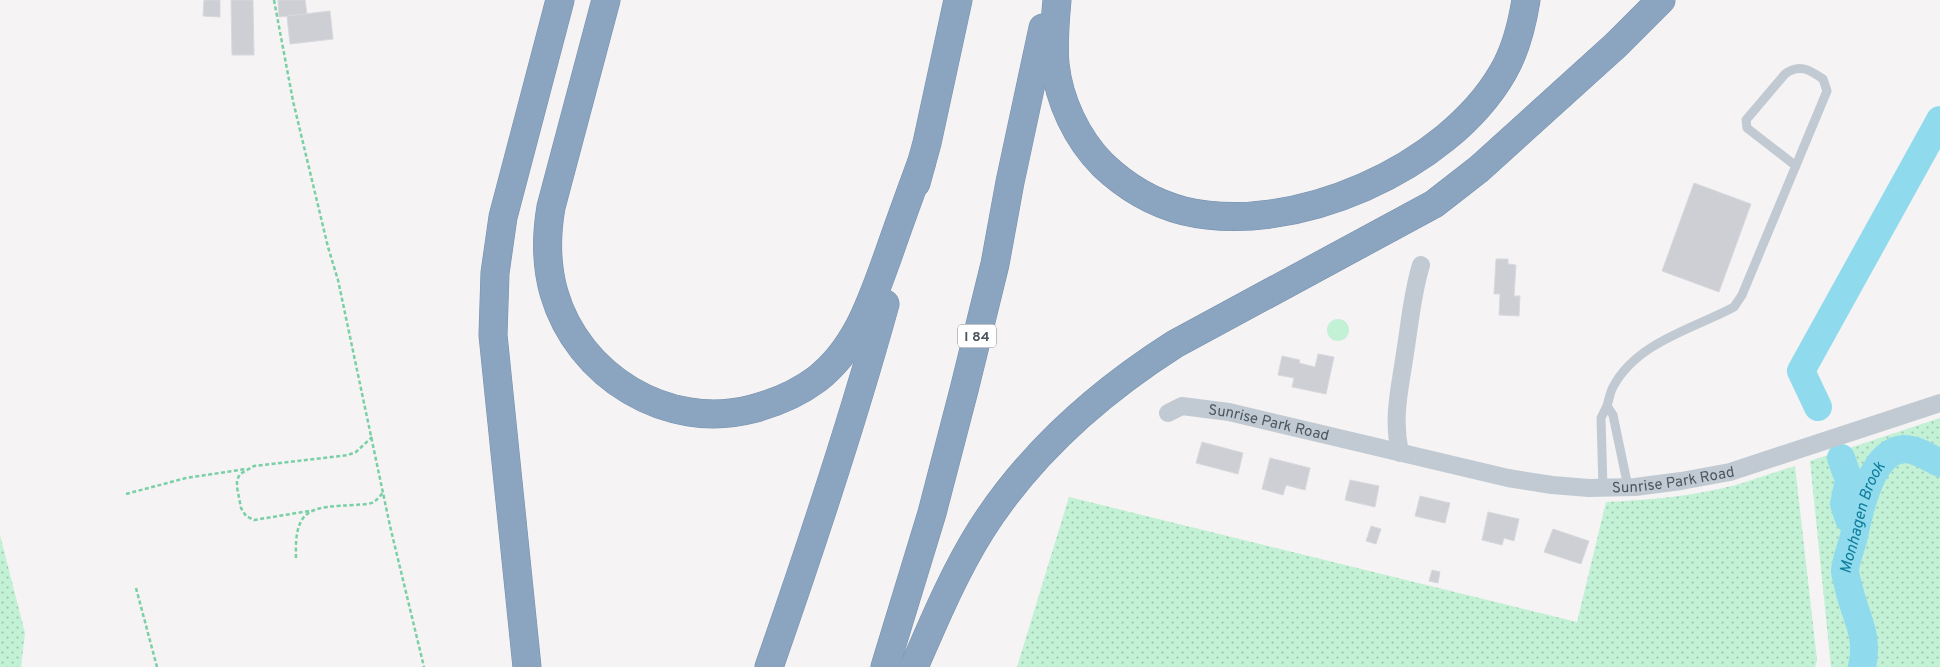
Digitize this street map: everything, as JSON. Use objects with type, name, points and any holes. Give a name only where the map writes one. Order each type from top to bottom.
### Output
[{"type":"highway","points":[[528,667],[493,335],[495,273],[504,217],[560,0]]},
{"type":"highway","points":[[606,0],[552,207],[547,231],[548,262],[558,306],[579,344],[600,369],[636,394],[685,412],[726,414],[771,404],[795,393],[817,379],[837,359],[856,335],[868,310],[921,164]]},
{"type":"highway","points":[[769,667],[818,527],[862,387],[927,143],[958,0]]},
{"type":"highway","name":"I 84","points":[[885,667],[932,513],[972,361],[995,264],[1010,182],[1049,0]]},
{"type":"highway","points":[[1057,0],[1054,38],[1055,66],[1061,94],[1071,120],[1093,155],[1127,185],[1146,197],[1165,205],[1186,211],[1245,216],[1276,213],[1307,206],[1337,198],[1366,187],[1402,167],[1441,140],[1470,114],[1489,93],[1504,71],[1516,46],[1526,0]]},
{"type":"highway","points":[[914,667],[951,584],[982,530],[1021,476],[1090,404],[1145,363],[1175,344],[1434,204],[1480,169],[1616,45],[1661,0]]},
{"type":"street","points":[[1400,453],[1395,432],[1397,402],[1414,287],[1421,265]]},
{"type":"street","name":"Sunrise Park Road","points":[[1168,413],[1182,406],[1229,412],[1508,478],[1552,485],[1603,488],[1681,481],[1730,472],[1940,403]]},
{"type":"lane","points":[[1603,488],[1601,418],[1607,406],[1612,388],[1620,376],[1645,352],[1688,328],[1734,307],[1742,296],[1796,166],[1827,91],[1824,79],[1800,67],[1792,68],[1785,74],[1746,120],[1747,128],[1796,166]]},
{"type":"lane","points":[[1607,406],[1613,415],[1628,487]]},
{"type":"path","points":[[274,0],[293,101],[328,247],[338,280],[383,492],[424,667]]},
{"type":"path","points":[[126,494],[186,478],[247,469],[268,463],[348,455],[356,452],[372,437]]},
{"type":"path","points":[[247,469],[240,474],[237,480],[237,487],[241,508],[246,516],[254,520],[332,506],[369,504],[375,502],[383,492]]},
{"type":"path","points":[[296,558],[295,542],[299,524],[309,511]]},
{"type":"path","points":[[136,588],[157,667]]},
{"type":"green space","points":[[1338,319],[1348,326],[1349,330],[1342,340],[1338,341],[1328,334],[1327,330],[1334,320]]},
{"type":"green space","points":[[1940,418],[1940,667],[1831,667],[1810,461]]},
{"type":"green space","points":[[1795,466],[1817,660],[1815,667],[1017,667],[1069,497],[1577,622],[1606,502],[1655,499],[1704,492],[1736,485]]},
{"type":"green space","points":[[0,535],[25,633],[21,667],[0,667]]},
{"type":"building","points":[[204,0],[220,0],[220,17],[203,16]]},
{"type":"building","points":[[231,0],[253,0],[254,55],[232,55]]},
{"type":"building","points":[[278,0],[305,0],[307,14],[279,17]]},
{"type":"building","points":[[330,11],[333,39],[290,44],[287,16]]},
{"type":"building","points":[[1694,183],[1751,204],[1719,292],[1662,271]]},
{"type":"building","points":[[1496,259],[1508,259],[1508,264],[1516,265],[1514,296],[1520,296],[1519,316],[1499,315],[1500,294],[1494,294]]},
{"type":"building","points":[[1318,354],[1334,357],[1326,394],[1292,387],[1294,378],[1278,375],[1282,356],[1300,360],[1299,363],[1315,367]]},
{"type":"building","points":[[1202,442],[1243,453],[1238,474],[1196,463]]},
{"type":"building","points":[[1270,458],[1310,468],[1305,490],[1286,485],[1283,495],[1262,489]]},
{"type":"building","points":[[1350,480],[1379,486],[1375,507],[1345,500]]},
{"type":"building","points":[[1420,496],[1450,503],[1445,523],[1415,516]]},
{"type":"building","points":[[1488,512],[1519,519],[1514,541],[1504,538],[1502,545],[1482,540]]},
{"type":"building","points":[[1371,526],[1381,529],[1376,544],[1366,541]]},
{"type":"building","points":[[1553,529],[1589,541],[1581,564],[1544,552]]},
{"type":"building","points":[[1432,570],[1440,572],[1438,583],[1429,581]]},
{"type":"waterway","points":[[1818,407],[1801,371],[1940,120]]},
{"type":"waterway","name":"Monhagen Brook","points":[[1862,667],[1864,655],[1863,636],[1845,570],[1868,486],[1883,460],[1892,452],[1909,449],[1940,463]]},
{"type":"waterway","points":[[1841,458],[1849,480],[1844,504],[1849,519]]}]
